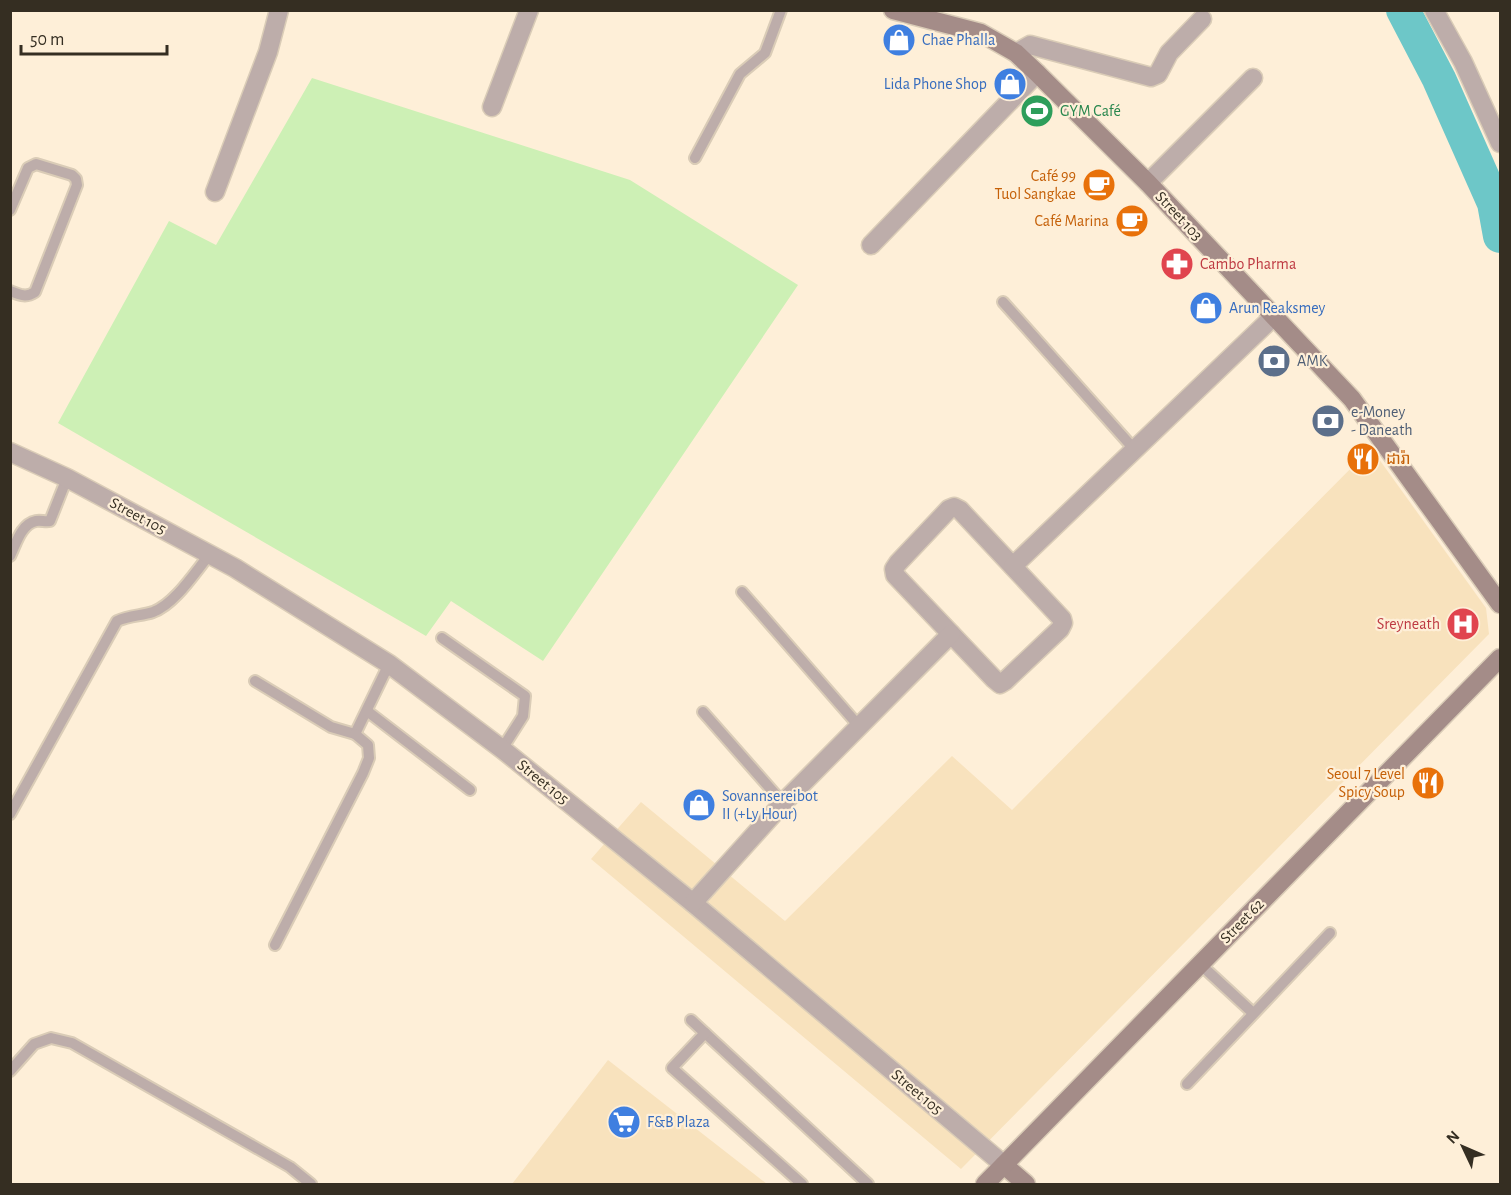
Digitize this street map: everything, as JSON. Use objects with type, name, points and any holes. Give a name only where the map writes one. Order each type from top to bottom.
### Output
[{"type":"street","points":[[214,192],[268,52],[279,10]]},
{"type":"street","points":[[492,107],[529,10]]},
{"type":"street","name":"Street 103","points":[[893,10],[981,33],[1016,53],[1037,73],[1148,183],[1352,399],[1500,604]]},
{"type":"street","points":[[1434,10],[1463,63],[1500,143]]},
{"type":"street","points":[[1016,53],[1030,45],[1151,77],[1158,74],[1169,53],[1202,19]]},
{"type":"street","points":[[871,245],[1037,73]]},
{"type":"street","points":[[1148,183],[1253,78]]},
{"type":"street","points":[[1013,566],[1273,317]]},
{"type":"street","name":"Street 105","points":[[10,452],[67,478],[210,554],[389,664],[502,749],[693,903],[1026,1185]]},
{"type":"street","points":[[954,507],[960,510],[1013,566],[1062,619],[1063,623],[1060,629],[1000,684],[895,575],[894,568],[949,509],[954,507]]},
{"type":"street","points":[[693,903],[783,802],[951,634]]},
{"type":"street","name":"Street 62","points":[[985,1185],[1500,658]]},
{"type":"lane","points":[[695,158],[740,74],[765,52],[781,10]]},
{"type":"lane","points":[[10,210],[28,168],[32,164],[72,175],[76,179],[77,184],[35,292],[30,296],[24,296],[10,291]]},
{"type":"lane","points":[[1003,302],[1134,449]]},
{"type":"lane","points":[[10,556],[23,530],[39,520],[50,521],[67,478]]},
{"type":"lane","points":[[10,814],[117,621],[128,616],[153,612],[170,602],[210,554]]},
{"type":"lane","points":[[742,592],[858,725]]},
{"type":"lane","points":[[442,638],[525,696],[523,716],[502,749]]},
{"type":"lane","points":[[355,734],[389,664]]},
{"type":"lane","points":[[255,681],[331,727],[355,734],[368,745],[369,758],[275,945]]},
{"type":"lane","points":[[367,711],[470,790]]},
{"type":"lane","points":[[703,712],[783,802]]},
{"type":"lane","points":[[1187,1084],[1330,933]]},
{"type":"lane","points":[[1200,964],[1253,1013]]},
{"type":"lane","points":[[691,1020],[868,1185]]},
{"type":"lane","points":[[705,1033],[672,1068],[802,1185]]},
{"type":"lane","points":[[10,1071],[34,1044],[51,1038],[72,1043],[290,1167],[311,1185]]},
{"type":"shaded area","points":[[1371,448],[1486,608],[1489,634],[961,1169],[591,859],[641,802],[785,921],[952,756],[1012,810]]},
{"type":"shaded area","name":"F&B Plaza","points":[[608,1060],[767,1184],[512,1184]]},
{"type":"green space","points":[[312,78],[630,180],[798,285],[543,661],[451,601],[426,636],[58,423],[169,221],[216,245]]},
{"type":"waterway","points":[[1403,10],[1439,79],[1494,203],[1500,236]]},
{"type":"place","name":"Chae Phalla","points":[[899,40]]},
{"type":"place","name":"Lida Phone Shop","points":[[1010,84]]},
{"type":"place","name":"GYM Café","points":[[1037,111]]},
{"type":"place","name":"Café 99 Tuol Sangkae","points":[[1099,185]]},
{"type":"place","name":"Café Marina","points":[[1132,221]]},
{"type":"place","name":"Cambo Pharma","points":[[1177,264]]},
{"type":"place","name":"Arun Reaksmey","points":[[1206,308]]},
{"type":"place","name":"AMK","points":[[1274,361]]},
{"type":"place","name":"e-Money - Daneath","points":[[1328,421]]},
{"type":"place","name":"ដារ៉ា","points":[[1363,459]]},
{"type":"place","name":"Sreyneath","points":[[1463,624]]},
{"type":"place","name":"Seoul 7 Level Spicy Soup","points":[[1428,783]]},
{"type":"place","name":"Sovannsereibot II (+Ly Hour)","points":[[699,805]]},
{"type":"place","name":"F&B Plaza","points":[[624,1122]]}]
